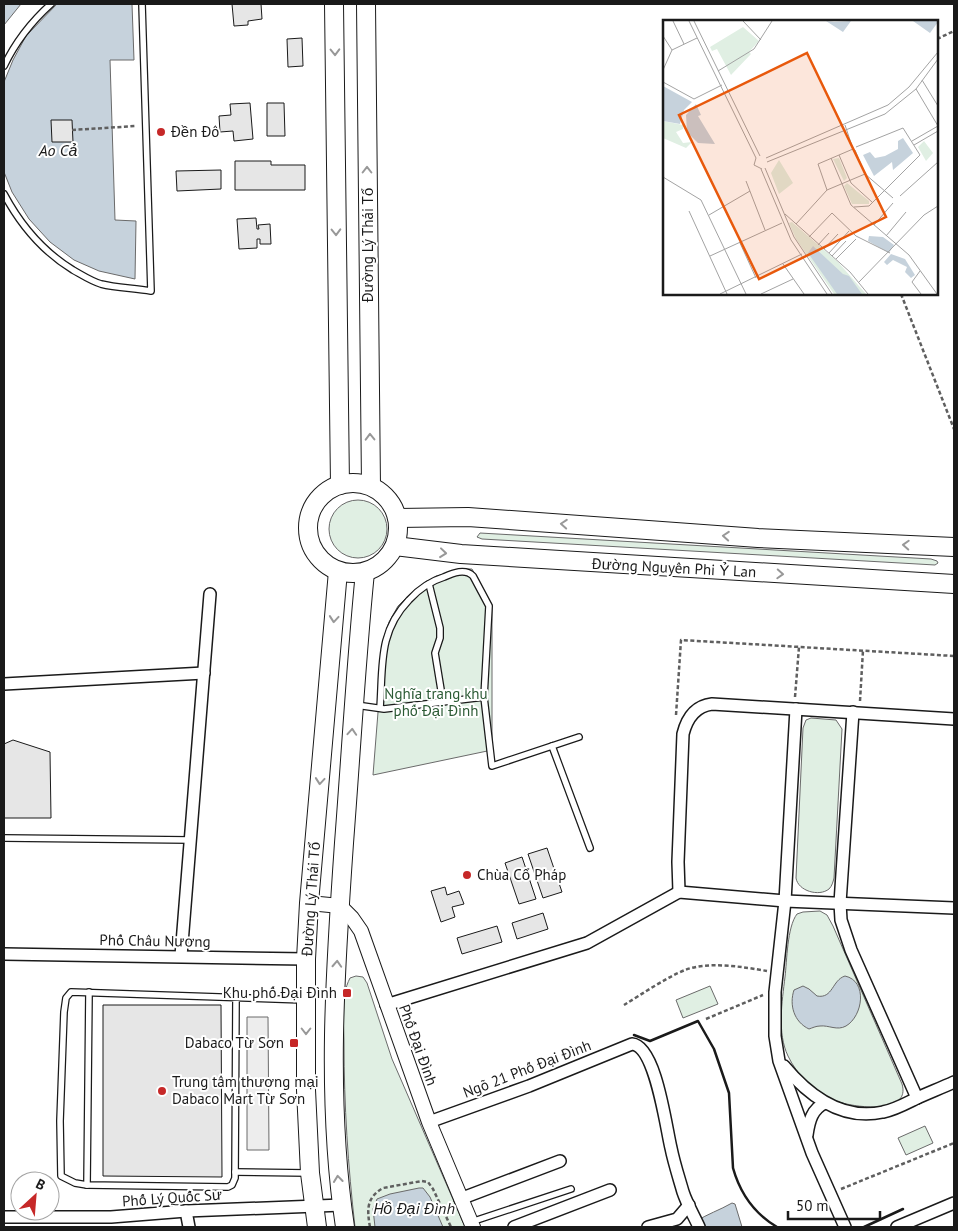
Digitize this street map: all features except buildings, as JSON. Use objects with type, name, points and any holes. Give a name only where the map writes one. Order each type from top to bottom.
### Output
[{"type":"main road","name":"Đường Lý Thái Tổ","points":[[334,4],[340,485]]},
{"type":"main road","name":"Đường Lý Thái Tổ","points":[[366,4],[371,486]]},
{"type":"main road","points":[[356,483],[371,486],[386,496],[395,509],[398,518],[399,535],[395,546],[385,561],[379,566],[365,572],[352,574],[338,571],[322,561],[311,545],[308,527],[309,518],[317,501],[323,494],[340,485],[356,483]]},
{"type":"main road","points":[[398,518],[468,518],[758,538],[954,547]]},
{"type":"main road","name":"Đường Nguyên Phi Ỷ Lan","points":[[395,546],[461,554],[954,584]]},
{"type":"main road","name":"Đường Lý Thái Tổ","points":[[317,1227],[310,1173],[306,1090],[306,959],[309,903],[338,571]]},
{"type":"main road","name":"Đường Lý Thái Tổ","points":[[345,1227],[338,1176],[333,1079],[340,906],[365,572]]},
{"type":"street","points":[[181,956],[210,594]]},
{"type":"street","points":[[4,684],[204,673]]},
{"type":"street","points":[[796,703],[785,901],[775,992],[774,1036],[779,1062],[807,1137],[846,1227]]},
{"type":"street","points":[[679,892],[678,862],[683,734],[692,714],[706,705],[796,703],[853,712],[954,719]]},
{"type":"street","points":[[853,712],[840,903],[841,920],[851,950],[916,1098]]},
{"type":"street","points":[[386,1005],[587,943],[679,892],[785,901],[954,908]]},
{"type":"street","points":[[309,903],[340,906]]},
{"type":"street","name":"Phố Đại Đình","points":[[340,906],[361,931],[429,1122],[472,1225]]},
{"type":"street","name":"Phố Châu Nương","points":[[4,954],[306,959]]},
{"type":"street","name":"Ngõ 21 Phố Đại Đình","points":[[429,1122],[529,1086],[632,1044],[637,1044],[644,1051],[653,1072],[671,1149],[684,1195],[689,1205]]},
{"type":"street","points":[[779,1062],[793,1078],[825,1103],[846,1112],[859,1114],[884,1112],[954,1082]]},
{"type":"street","points":[[807,1137],[812,1115],[816,1109],[825,1103]]},
{"type":"street","points":[[460,1199],[560,1161]]},
{"type":"street","points":[[514,1227],[610,1190]]},
{"type":"street","points":[[897,1227],[954,1203]]},
{"type":"street","name":"Phố Lý Quốc Sư","points":[[4,1217],[111,1217],[186,1211],[342,1205]]},
{"type":"street","points":[[648,1227],[677,1219],[689,1205],[699,1227]]},
{"type":"street","points":[[186,1211],[189,1227]]},
{"type":"lane","points":[[4,66],[13,47],[51,4]]},
{"type":"lane","points":[[4,194],[15,215],[29,234],[62,263],[86,278],[101,284],[151,291],[142,4]]},
{"type":"lane","points":[[380,708],[387,633],[397,612],[414,595],[429,584],[442,577],[467,572],[473,576],[488,601],[484,697],[492,766],[578,737]]},
{"type":"lane","points":[[429,584],[440,628],[440,638],[435,653],[443,702]]},
{"type":"lane","points":[[354,704],[380,708],[405,708],[484,697]]},
{"type":"lane","points":[[552,746],[590,848]]},
{"type":"lane","points":[[4,838],[190,840]]},
{"type":"lane","points":[[236,998],[235,1172],[234,1182],[231,1186],[87,1185],[75,1183],[61,1176],[60,1121],[66,998],[72,992],[307,1000]]},
{"type":"lane","points":[[87,1185],[89,992]]},
{"type":"lane","points":[[235,1172],[310,1173]]},
{"type":"lane","points":[[472,1225],[571,1189]]},
{"type":"path","points":[[938,39],[954,31]]},
{"type":"path","points":[[72,130],[136,126]]},
{"type":"path","points":[[901,295],[954,429]]},
{"type":"path","points":[[676,715],[681,640],[954,656]]},
{"type":"path","points":[[796,703],[799,647]]},
{"type":"path","points":[[860,701],[863,650]]},
{"type":"path","points":[[624,1004],[685,970],[696,967],[734,967],[769,971]]},
{"type":"path","points":[[706,1020],[767,994]]},
{"type":"path","points":[[830,1193],[954,1142]]},
{"type":"path","points":[[370,1227],[368,1207],[377,1191],[383,1188],[425,1180],[433,1189],[451,1227]]},
{"type":"green space","points":[[358,500],[369,502],[382,513],[387,529],[385,540],[374,553],[358,558],[347,556],[334,545],[329,529],[331,518],[342,505]]},
{"type":"green space","points":[[480,533],[931,559],[938,563],[935,565],[482,539],[477,537]]},
{"type":"green space","name":"Nghĩa trang khu phố Đại Đình","points":[[464,569],[472,569],[492,605],[492,750],[373,775],[384,637],[389,622],[398,606],[408,596],[436,576]]},
{"type":"green space","points":[[811,718],[836,720],[842,729],[834,878],[829,889],[820,892],[805,889],[798,883],[796,878],[803,728],[806,720]]},
{"type":"green space","points":[[820,911],[827,915],[833,926],[902,1084],[902,1094],[897,1101],[888,1105],[876,1107],[850,1105],[831,1099],[801,1076],[788,1056],[781,1027],[791,927],[797,914]]},
{"type":"green space","points":[[356,976],[363,977],[367,983],[392,1059],[465,1227],[355,1227],[347,1135],[343,1010],[347,985],[350,978]]},
{"type":"green space","points":[[710,986],[718,1004],[683,1018],[676,1000]]},
{"type":"green space","points":[[925,1126],[933,1143],[906,1155],[898,1138]]},
{"type":"shaded area","points":[[247,1017],[268,1017],[269,1150],[247,1150]]},
{"type":"water","points":[[4,4],[21,4],[4,25]]},
{"type":"water","name":"Ao Cả","points":[[57,4],[132,4],[134,60],[110,60],[115,220],[136,221],[135,279],[99,271],[74,260],[50,242],[29,219],[12,192],[4,172],[4,82],[26,36]]},
{"type":"water","points":[[845,976],[852,979],[860,991],[859,1007],[852,1021],[846,1026],[839,1028],[820,1026],[809,1029],[804,1026],[796,1018],[794,1012],[792,1001],[794,990],[803,986],[817,996],[826,995],[837,981]]},
{"type":"water","name":"Hồ Đại Đình","points":[[423,1188],[430,1197],[443,1227],[375,1227],[373,1209],[377,1199],[390,1194]]},
{"type":"water","points":[[732,1203],[735,1204],[742,1227],[697,1227],[695,1222]]},
{"type":"wall","points":[[634,1035],[650,1041],[698,1021],[714,1049],[729,1093],[733,1168],[736,1177],[749,1202],[762,1216],[777,1227]]},
{"type":"wall","points":[[864,1227],[903,1209]]},
{"type":"place","name":"Đền Đô","points":[[161,132]]},
{"type":"place","name":"Chùa Cổ Pháp","points":[[467,875]]},
{"type":"place","name":"Khu phố Đại Đình","points":[[347,993]]},
{"type":"place","name":"Dabaco Từ Sơn","points":[[294,1043]]},
{"type":"place","name":"Trung tâm thương mại Dabaco Mart Từ Sơn","points":[[162,1091]]}]
